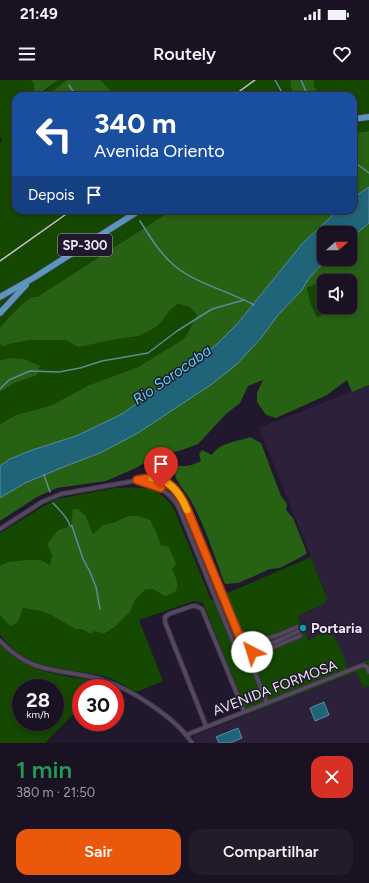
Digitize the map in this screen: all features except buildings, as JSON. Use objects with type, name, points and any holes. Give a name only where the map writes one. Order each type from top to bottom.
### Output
[{"type":"main road","points":[[357,118],[369,117]]},
{"type":"main road","name":"SP-300","points":[[0,297],[35,278],[134,214]]},
{"type":"main road","name":"SP-300","points":[[0,313],[12,299],[35,278]]},
{"type":"street","points":[[0,529],[42,502],[65,493],[156,478],[169,484],[180,495],[189,514],[240,638],[252,650],[249,657],[267,703]]},
{"type":"street","points":[[137,480],[161,488],[171,496],[178,506],[241,658],[249,657],[300,636]]},
{"type":"street","points":[[206,726],[165,622],[165,617],[169,614],[192,606],[202,609],[244,711]]},
{"type":"street","points":[[235,626],[245,635],[265,639],[298,629],[259,647],[241,645],[238,652]]},
{"type":"street","points":[[247,645],[254,638]]},
{"type":"street","points":[[259,647],[265,639]]},
{"type":"street","points":[[0,640],[17,656],[35,666],[102,679],[115,684],[159,711],[173,722],[192,743]]},
{"type":"street","name":"AVENIDA FORMOSA","points":[[186,735],[363,665],[367,667],[369,672]]},
{"type":"shaded area","points":[[369,385],[369,660],[347,668],[334,637],[325,633],[308,640],[298,616],[315,608],[326,594],[259,428]]},
{"type":"shaded area","points":[[357,672],[362,687],[368,685],[369,687],[369,743],[195,743],[194,736],[196,735]]},
{"type":"green space","points":[[0,80],[31,80],[34,84],[45,91],[59,80],[67,80],[51,92],[12,92],[12,214],[166,214],[37,297],[32,297],[21,305],[0,327],[0,144],[2,139],[0,137]]},
{"type":"green space","points":[[31,80],[59,80],[42,92],[34,92],[34,84]]},
{"type":"green space","points":[[67,80],[101,80],[112,92],[51,92]]},
{"type":"green space","points":[[101,80],[369,80],[369,131],[357,132],[357,92],[112,92]]},
{"type":"green space","points":[[291,80],[314,80],[317,92],[293,92],[290,85]]},
{"type":"green space","points":[[369,131],[369,187],[357,195],[357,132]]},
{"type":"green space","points":[[166,214],[334,214],[321,226],[317,226],[317,230],[302,244],[238,323],[217,344],[178,375],[122,414],[76,436],[32,450],[10,459],[0,466],[0,424],[16,415],[52,405],[87,386],[138,367],[185,338],[197,315],[190,307],[178,304],[170,310],[156,327],[139,336],[78,347],[66,340],[31,340],[13,343],[2,347],[0,343],[0,327],[21,305],[32,297],[37,297]]},
{"type":"green space","points":[[369,223],[369,385],[352,392],[347,380],[327,395],[276,418],[266,415],[257,402],[257,393],[263,380],[248,386],[240,403],[226,414],[198,444],[149,460],[136,468],[106,481],[57,488],[37,497],[0,521],[0,498],[25,483],[100,453],[138,433],[212,384],[261,338],[278,315],[302,290],[309,278],[320,266],[357,266],[357,233]]},
{"type":"green space","points":[[317,284],[317,314],[322,315],[317,317],[310,302],[307,289]]},
{"type":"green space","points":[[178,304],[190,307],[197,315],[185,338],[138,367],[87,386],[52,405],[16,415],[0,424],[0,392],[13,384],[37,375],[10,358],[0,360],[0,343],[2,347],[13,343],[31,340],[66,340],[78,346],[139,336],[163,320],[170,310]]},
{"type":"green space","points":[[10,358],[24,359],[40,366],[37,375],[13,384],[0,392],[0,360]]},
{"type":"green space","points":[[250,437],[261,443],[281,496],[287,504],[286,510],[293,518],[307,553],[280,568],[270,569],[238,583],[225,584],[200,519],[190,499],[178,481],[175,470],[172,467],[175,465],[191,465],[201,461],[199,454],[202,450],[212,455],[219,447]]},
{"type":"green space","points":[[116,488],[141,488],[156,492],[168,501],[174,509],[211,600],[311,557],[327,598],[325,603],[298,616],[308,640],[322,634],[330,634],[334,637],[340,647],[347,668],[369,660],[369,687],[363,688],[356,672],[248,714],[203,603],[194,601],[139,620],[163,681],[136,692],[124,685],[124,679],[111,679],[93,674],[52,667],[32,661],[23,656],[8,644],[0,635],[0,615],[10,626],[23,608],[40,611],[51,615],[75,629],[81,629],[91,634],[95,631],[105,634],[116,626],[130,612],[135,600],[146,589],[153,589],[164,596],[161,546],[157,534],[128,516],[115,522],[103,525],[93,534],[86,516],[71,527],[52,555],[50,565],[8,562],[0,566],[0,533],[57,499]]},
{"type":"green space","points":[[73,509],[78,509],[86,516],[93,534],[103,525],[115,522],[128,516],[138,516],[150,520],[161,545],[169,547],[176,564],[172,569],[177,582],[176,590],[170,595],[164,596],[153,589],[146,589],[135,600],[130,612],[116,626],[104,634],[95,631],[91,634],[81,629],[75,629],[51,615],[40,611],[23,608],[18,622],[10,626],[0,615],[0,566],[8,562],[27,560],[41,560],[50,565],[52,555],[47,544],[58,530],[71,526]]},
{"type":"green space","points":[[0,645],[17,659],[35,668],[54,674],[85,679],[72,679],[72,715],[64,723],[64,679],[12,679],[12,731],[57,731],[45,743],[0,743]]},
{"type":"water","points":[[369,187],[369,223],[357,233],[357,226],[321,226],[334,214],[357,214],[357,195]]},
{"type":"water","points":[[317,230],[317,266],[320,266],[309,278],[302,290],[278,315],[261,338],[237,364],[212,384],[138,433],[100,453],[25,483],[0,498],[0,466],[10,459],[32,450],[76,436],[122,414],[178,375],[217,344],[238,323],[302,244]]},
{"type":"water","points":[[324,702],[329,715],[315,721],[310,708]]},
{"type":"water","points":[[238,728],[242,738],[230,743],[219,743],[216,737]]},
{"type":"waterway","points":[[275,80],[282,92]]},
{"type":"waterway","points":[[301,80],[306,92]]},
{"type":"waterway","points":[[69,85],[73,92]]},
{"type":"waterway","points":[[357,164],[369,173]]},
{"type":"waterway","points":[[140,221],[161,251],[176,267],[194,279],[254,305]]},
{"type":"waterway","points":[[0,389],[9,380],[30,371],[59,372],[80,368],[102,361],[148,353],[177,331],[212,309],[244,300]]},
{"type":"waterway","points":[[44,475],[50,492]]},
{"type":"waterway","points":[[53,503],[65,517],[70,526],[72,526],[83,559],[96,587],[100,609]]},
{"type":"tunnel","points":[[300,636],[305,633]]},
{"type":"railway","points":[[238,92],[255,80]]},
{"type":"railway","points":[[0,261],[66,214]]},
{"type":"slow traffic","points":[[152,478],[161,479],[169,484],[180,495],[187,510]]},
{"type":"place","name":"Portaria","points":[[303,628]]},
{"type":"route","points":[[161,488],[137,480],[152,478],[161,479],[169,484],[180,495],[240,638],[244,643],[251,647],[252,652]]},
{"type":"water label","name":"Rio Sorocaba","points":[[172,375]]}]
